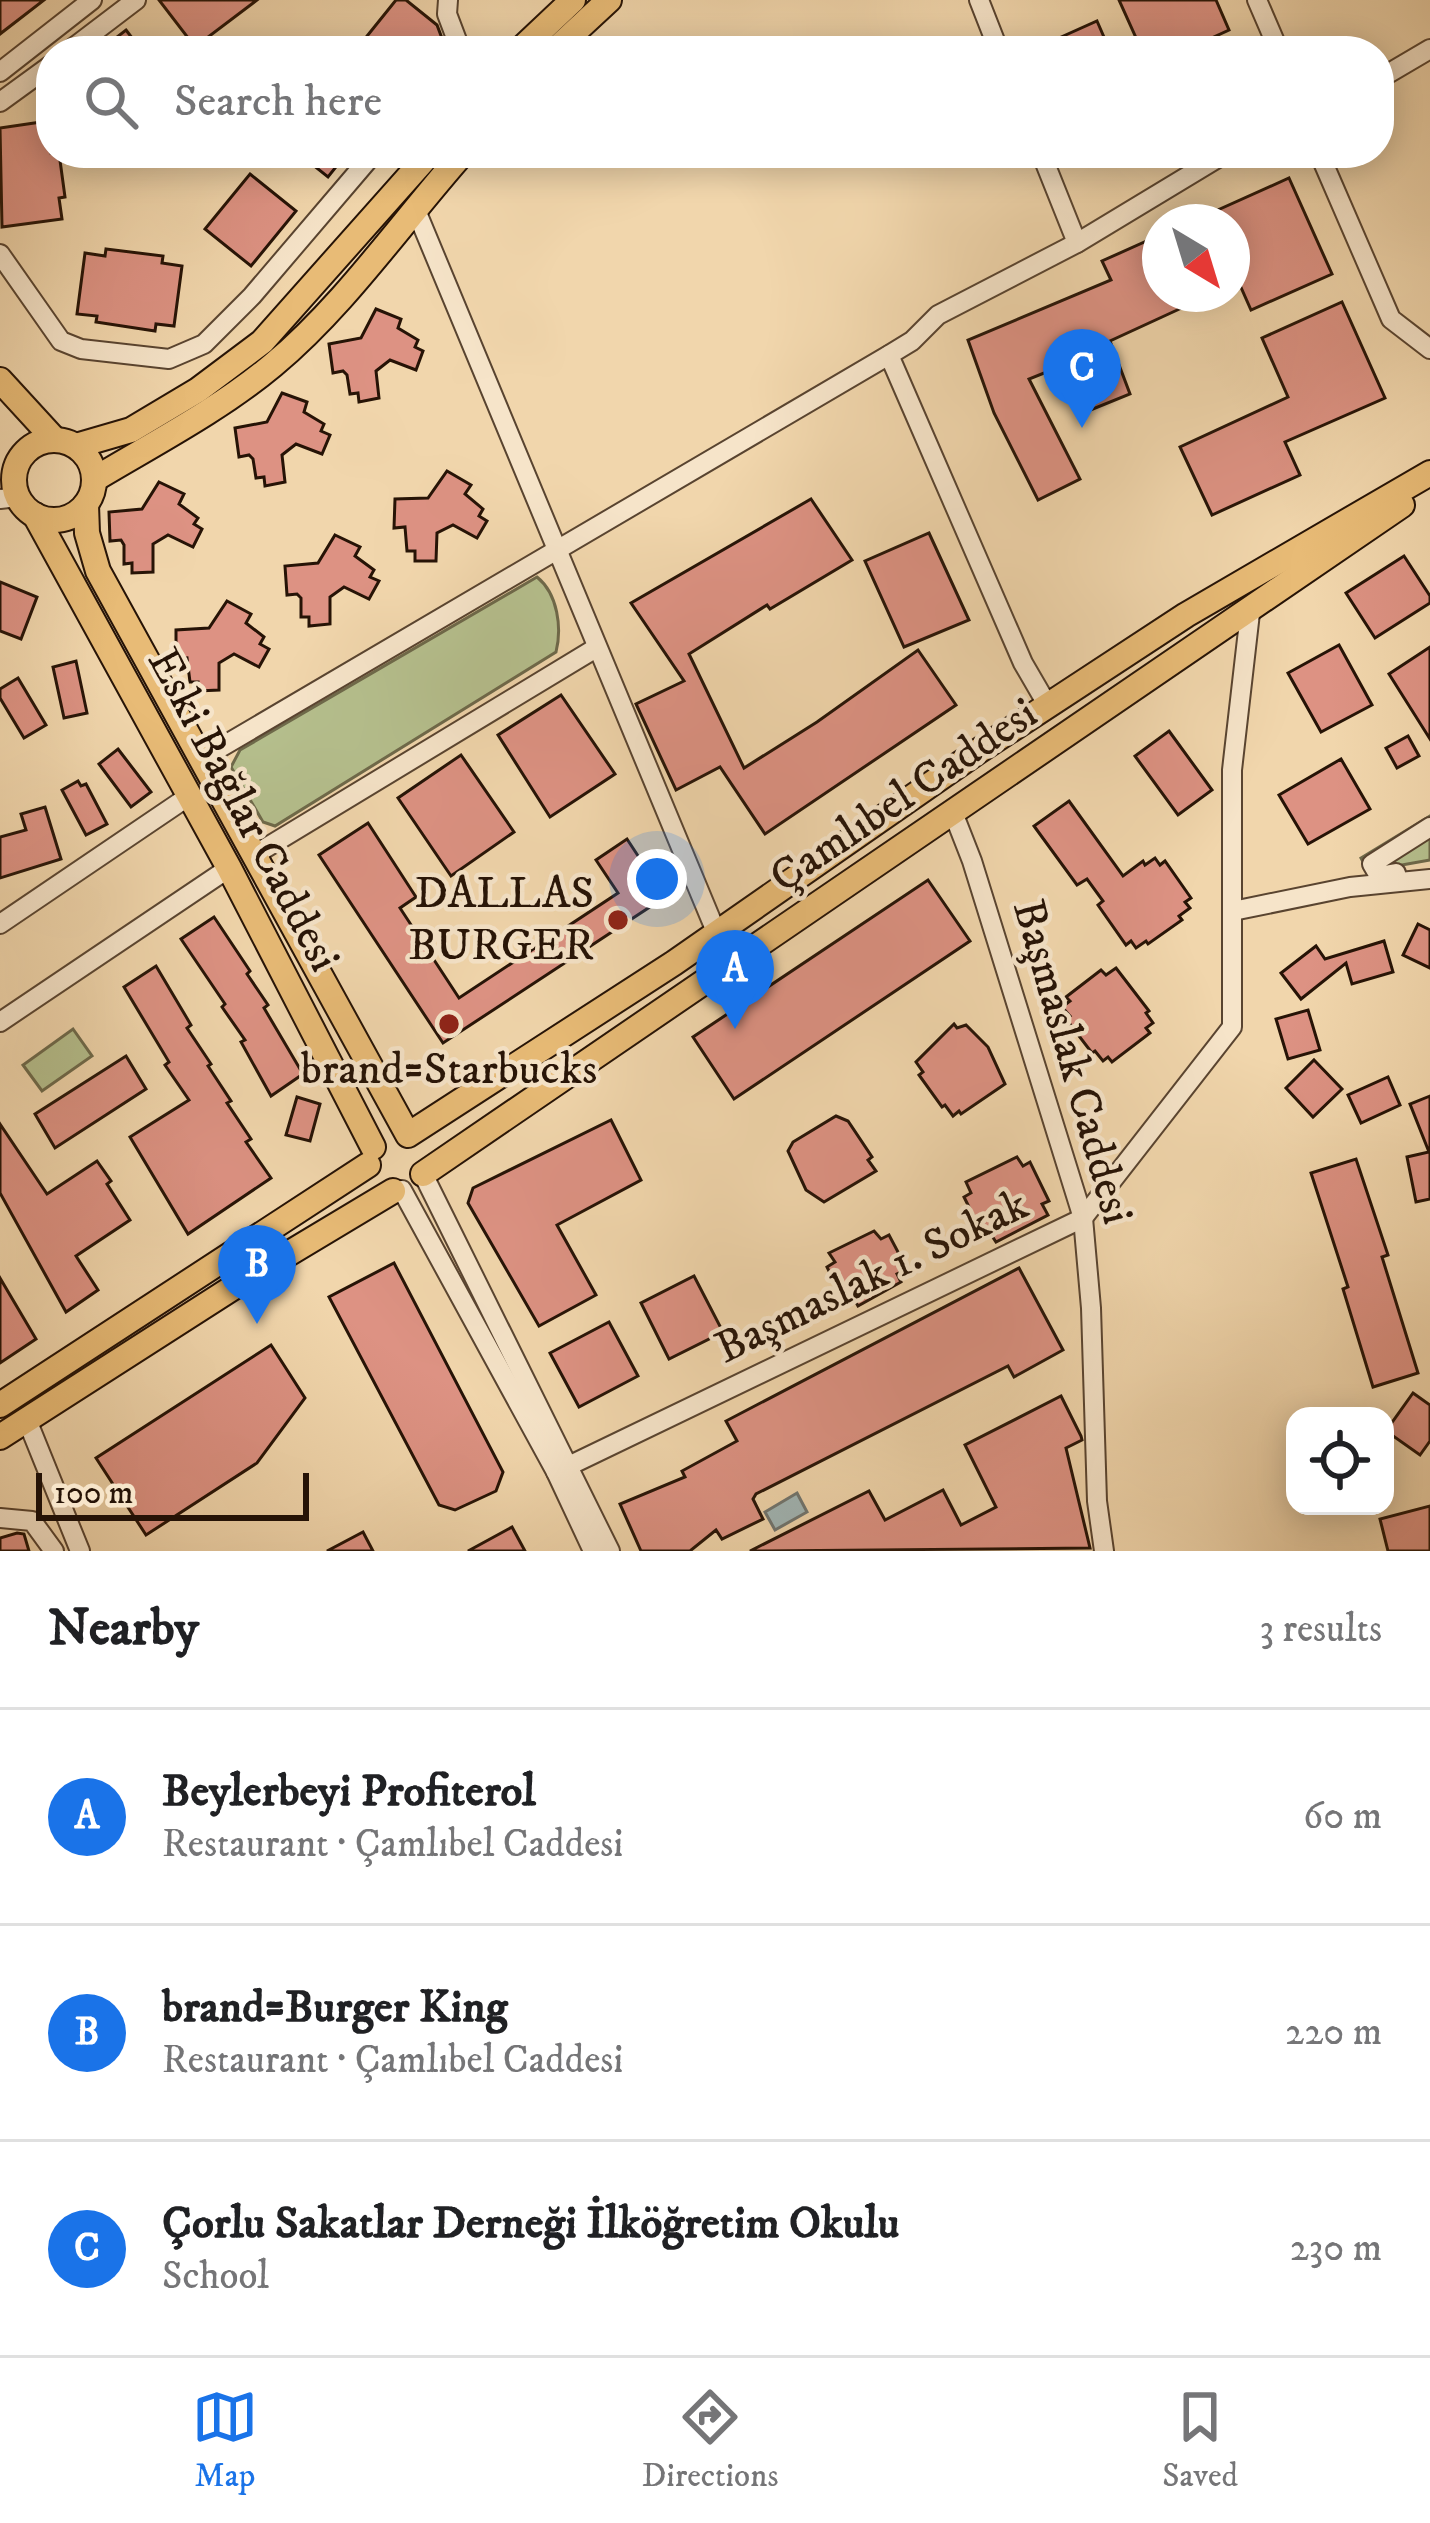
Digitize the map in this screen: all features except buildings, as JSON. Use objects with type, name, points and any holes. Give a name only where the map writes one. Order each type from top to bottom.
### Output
[{"type":"main road","points":[[535,36],[573,0]]},
{"type":"main road","points":[[570,36],[609,0]]},
{"type":"main road","points":[[0,380],[65,443],[86,454],[95,479],[86,505],[63,519],[17,498],[26,451],[65,443],[131,430],[197,390],[262,342],[417,168]]},
{"type":"main road","points":[[95,479],[213,409],[274,364],[339,298],[450,168]]},
{"type":"main road","name":"Eski Bağlar Caddesi","points":[[0,456],[17,498],[229,868],[370,1156]]},
{"type":"main road","points":[[0,1405],[370,1156],[388,1135],[408,1136],[717,934],[1048,706],[1224,592],[1430,473]]},
{"type":"main road","name":"Çamlıbel Caddesi","points":[[423,1174],[1430,486]]},
{"type":"main road","name":"Eski Bağlar Caddesi","points":[[86,505],[87,533],[98,572],[408,1136]]},
{"type":"main road","points":[[0,1438],[248,1278],[423,1174],[425,1156],[408,1136]]},
{"type":"main road","points":[[370,1156],[376,1183],[398,1191]]},
{"type":"street","points":[[46,36],[92,0]]},
{"type":"street","points":[[89,36],[136,0]]},
{"type":"street","points":[[448,0],[447,14],[455,36]]},
{"type":"street","points":[[979,0],[993,36]]},
{"type":"street","points":[[1257,0],[1273,36]]},
{"type":"street","points":[[0,72],[36,44]]},
{"type":"street","points":[[1394,67],[1430,49]]},
{"type":"street","points":[[0,102],[36,76]]},
{"type":"street","points":[[0,254],[61,340],[81,349],[170,359],[204,344],[252,296],[361,168]]},
{"type":"street","points":[[1047,168],[1077,243]]},
{"type":"street","points":[[201,759],[889,355],[912,341],[938,315],[1077,243],[1201,168]]},
{"type":"street","points":[[1328,168],[1391,320],[1430,349]]},
{"type":"street","points":[[415,208],[717,934]]},
{"type":"street","points":[[889,355],[1023,663],[1048,706]]},
{"type":"street","name":"Başmaslak 1. Sokak","points":[[562,1469],[1083,1218],[1232,1027],[1232,770],[1250,613]]},
{"type":"street","points":[[254,855],[596,647]]},
{"type":"street","points":[[0,924],[189,796]]},
{"type":"street","name":"Başmaslak Caddesi","points":[[954,814],[1083,1218],[1097,1501],[1104,1551]]},
{"type":"street","points":[[1430,826],[1372,864],[1379,876],[1430,866]]},
{"type":"street","points":[[0,1022],[229,868]]},
{"type":"street","points":[[1233,910],[1350,887],[1430,879]]},
{"type":"street","points":[[423,1174],[562,1469],[593,1551]]},
{"type":"street","points":[[398,1191],[610,1551]]},
{"type":"street","points":[[27,1420],[80,1551]]},
{"type":"street","points":[[0,1517],[32,1521],[54,1551]]},
{"type":"green space","points":[[537,577],[557,612],[556,652],[275,826],[263,822],[231,767],[240,750]]},
{"type":"green space","points":[[1430,816],[1430,860],[1368,871],[1361,858]]},
{"type":"green space","points":[[73,1029],[92,1056],[42,1091],[23,1065]]},
{"type":"shaded area","points":[[797,1493],[807,1512],[775,1530],[765,1512]]},
{"type":"place","name":"Çorlu Sakatlar Derneği İlköğretim Okulu","points":[[1082,428]]},
{"type":"place","name":"DALLAS BURGER","points":[[618,920]]},
{"type":"place","name":"brand=Starbucks","points":[[449,1024]]},
{"type":"place","name":"Beylerbeyi Profiterol","points":[[735,1029]]},
{"type":"place","name":"brand=Burger King","points":[[257,1324]]}]
